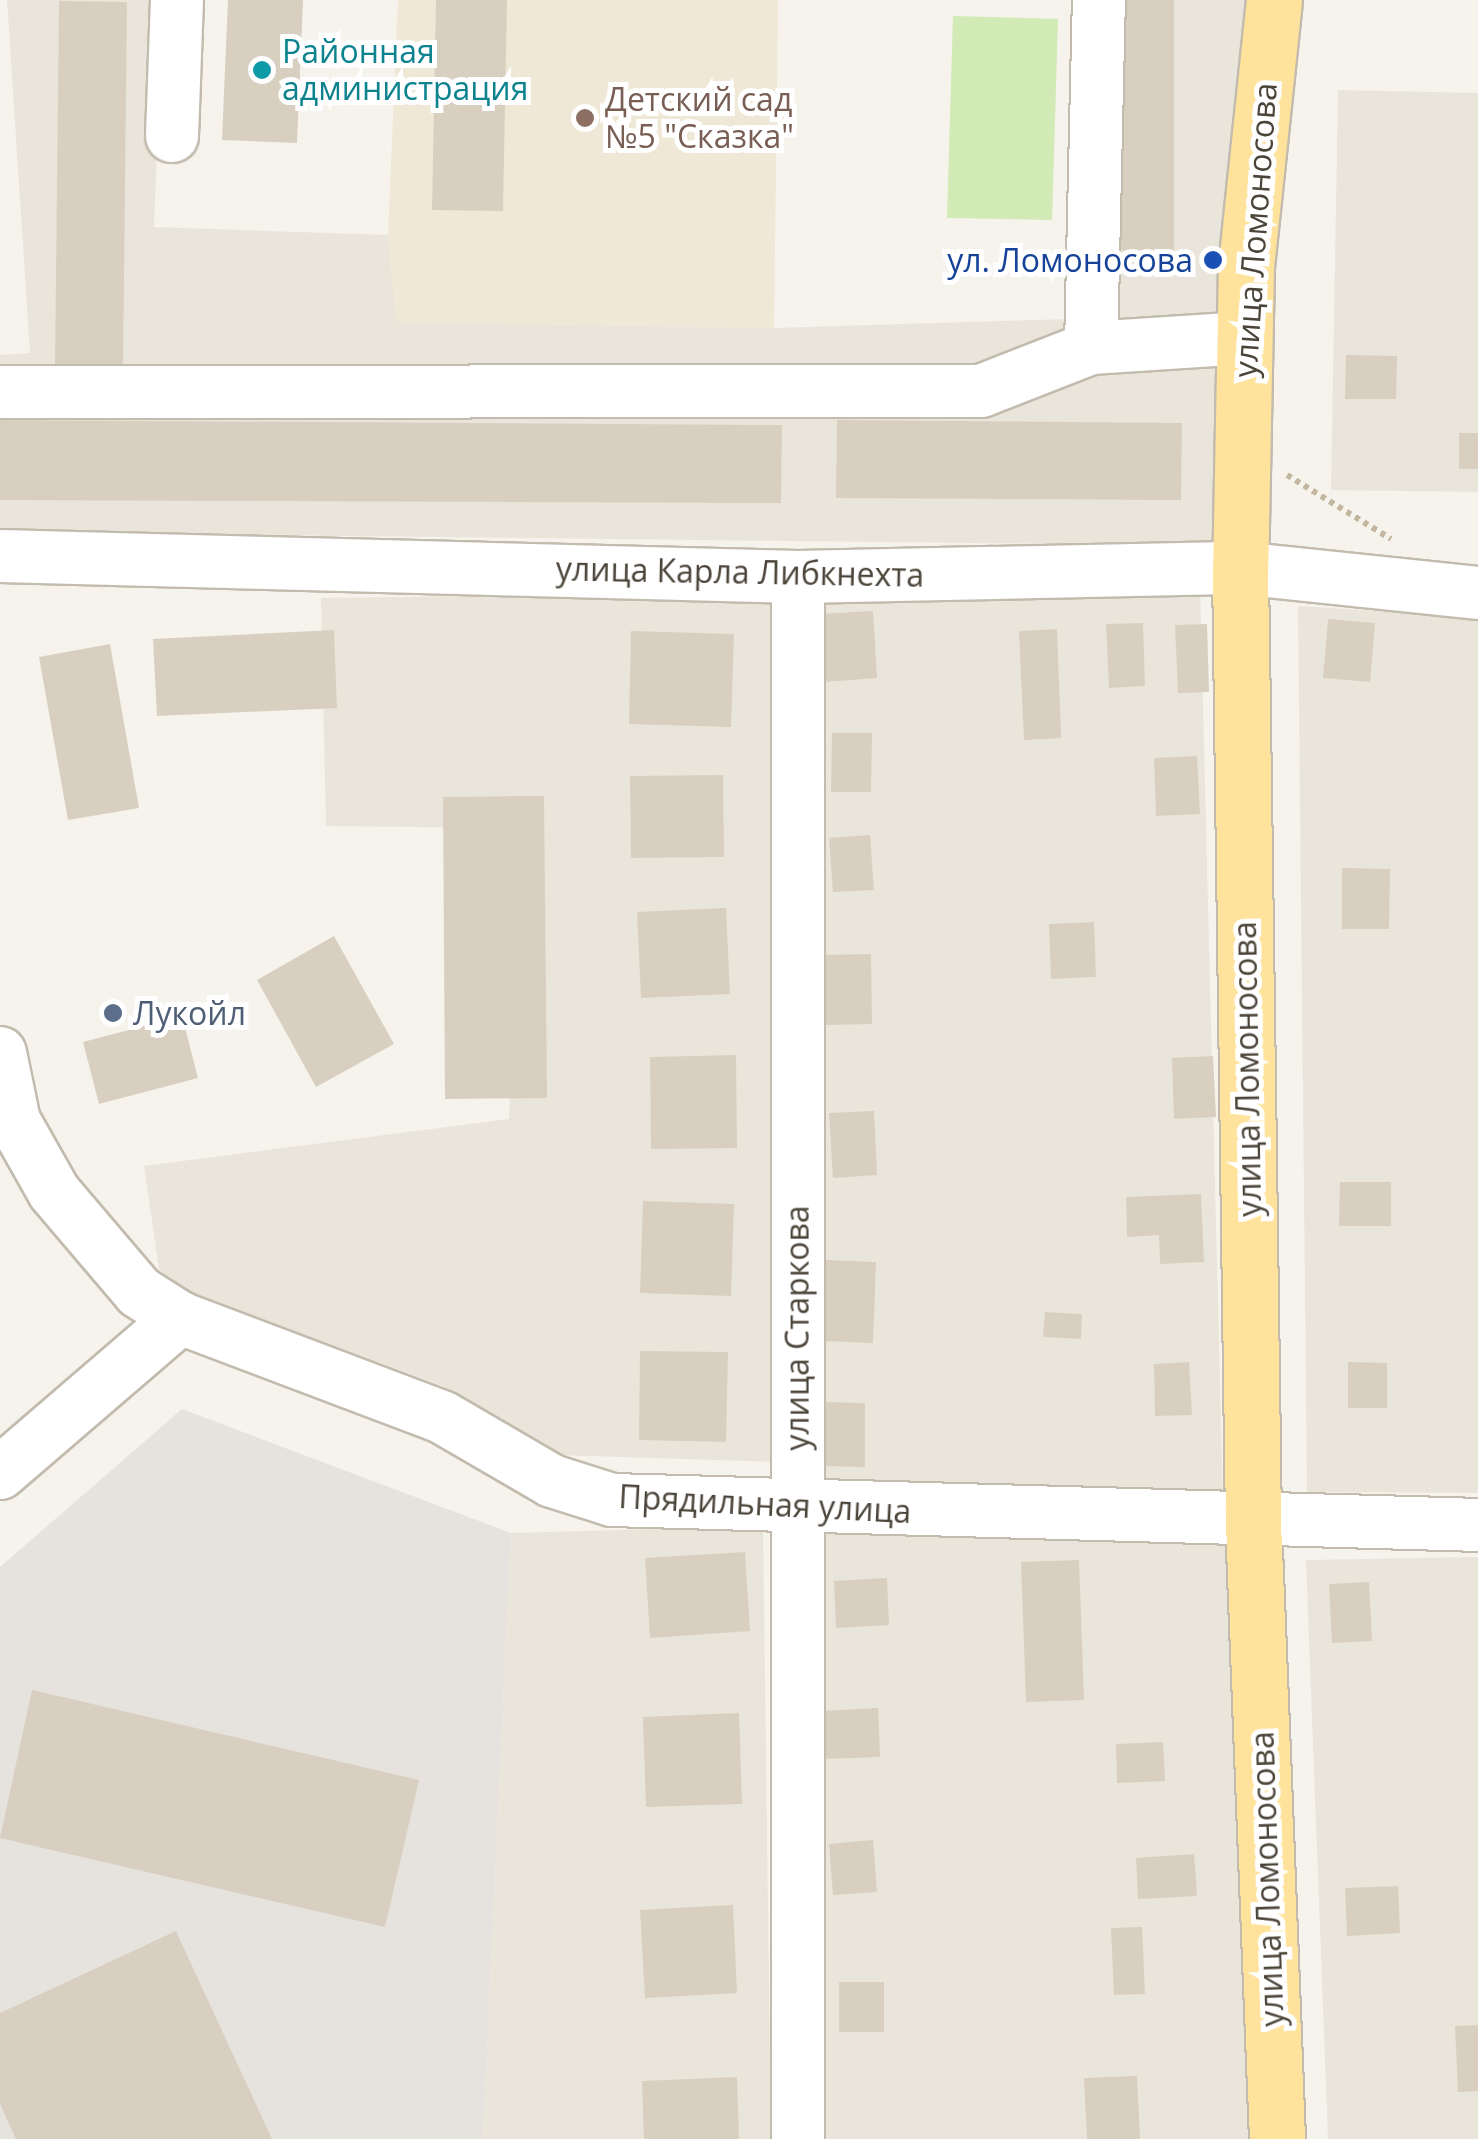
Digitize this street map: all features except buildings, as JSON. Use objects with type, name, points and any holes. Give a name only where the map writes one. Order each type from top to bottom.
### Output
[{"type":"main road","name":"улица Ломоносова","points":[[1274,0],[1245,338],[1240,568],[1253,1522],[1277,2139]]},
{"type":"street","points":[[172,136],[177,0]]},
{"type":"street","points":[[1091,348],[1099,0]]},
{"type":"street","points":[[0,392],[982,391],[1091,348],[1245,338]]},
{"type":"street","name":"улица Карла Либкнехта","points":[[0,556],[798,576],[1240,568],[1478,594]]},
{"type":"street","name":"улица Старкова","points":[[798,576],[798,2139]]},
{"type":"street","name":"Прядильная улица","points":[[0,1053],[14,1120],[77,1226],[139,1292],[180,1318],[442,1417],[552,1482],[612,1500],[1253,1522],[1478,1525]]},
{"type":"street","points":[[0,1472],[180,1318]]},
{"type":"path","points":[[1242,448],[1411,550]]},
{"type":"shaded area","points":[[7,0],[163,0],[154,227],[388,235],[397,322],[774,328],[1069,319],[1075,0],[1256,0],[1231,546],[0,532],[0,355],[30,353]]},
{"type":"shaded area","name":"Детский сад №5 \"Сказка\"","points":[[398,0],[778,0],[774,328],[396,322],[388,235]]},
{"type":"shaded area","points":[[1338,90],[1478,93],[1478,492],[1331,490]]},
{"type":"shaded area","points":[[1200,585],[1223,1503],[811,1481],[810,593]]},
{"type":"shaded area","points":[[772,592],[779,1462],[556,1455],[443,1386],[161,1282],[144,1166],[509,1119],[522,828],[326,826],[321,598]]},
{"type":"shaded area","points":[[1298,606],[1478,617],[1478,1493],[1307,1492]]},
{"type":"shaded area","points":[[182,1409],[511,1533],[483,2139],[0,2139],[0,1567]]},
{"type":"shaded area","points":[[763,1526],[771,2139],[483,2139],[511,1533]]},
{"type":"shaded area","points":[[810,1529],[1225,1542],[1254,2139],[812,2139]]},
{"type":"shaded area","points":[[1478,1557],[1478,2139],[1328,2139],[1306,1560]]},
{"type":"green space","points":[[953,16],[1058,19],[1052,220],[947,218]]},
{"type":"place","name":"Районная администрация","points":[[262,70]]},
{"type":"place","name":"Детский сад №5 \"Сказка\"","points":[[585,118]]},
{"type":"place","name":"ул. Ломоносова","points":[[1213,260]]},
{"type":"place","name":"Лукойл","points":[[113,1013]]}]
